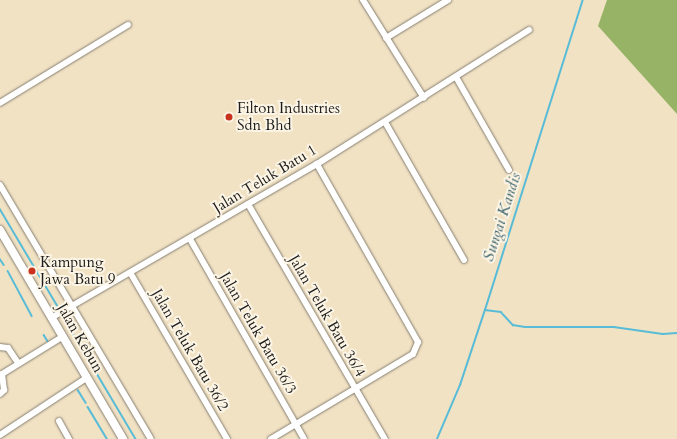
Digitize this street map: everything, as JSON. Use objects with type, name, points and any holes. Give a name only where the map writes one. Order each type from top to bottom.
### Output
[{"type":"main road","name":"Jalan Kebun","points":[[0,230],[123,439]]},
{"type":"street","points":[[364,0],[424,98]]},
{"type":"street","points":[[386,38],[446,1]]},
{"type":"street","points":[[0,103],[128,25]]},
{"type":"street","name":"Jalan Teluk Batu 1","points":[[51,318],[131,274],[317,164],[424,98],[529,30]]},
{"type":"street","points":[[456,77],[509,170]]},
{"type":"street","points":[[385,122],[464,260]]},
{"type":"street","points":[[271,439],[413,354],[418,342],[317,164]]},
{"type":"street","points":[[0,185],[151,439]]},
{"type":"street","name":"Jalan Teluk Batu 36/4","points":[[248,204],[354,389],[385,439]]},
{"type":"street","name":"Jalan Teluk Batu 36/3","points":[[190,239],[304,439]]},
{"type":"street","name":"Jalan Teluk Batu 36/2","points":[[131,274],[227,439]]},
{"type":"street","points":[[0,394],[4,390],[2,374],[62,337]]},
{"type":"street","points":[[0,347],[8,348],[18,363]]},
{"type":"street","points":[[0,434],[86,378]]},
{"type":"street","points":[[59,421],[69,439]]},
{"type":"green space","points":[[607,0],[677,0],[677,114],[598,26]]},
{"type":"waterway","name":"Sungai Kandis","points":[[437,439],[460,385],[485,310],[583,0]]},
{"type":"waterway","points":[[0,209],[57,305]]},
{"type":"waterway","points":[[0,259],[4,265]]},
{"type":"waterway","points":[[8,271],[32,316]]},
{"type":"waterway","points":[[485,310],[501,312],[513,325],[525,327],[614,327],[663,334],[677,333]]},
{"type":"waterway","points":[[67,323],[136,439]]},
{"type":"waterway","points":[[44,335],[49,343]]},
{"type":"waterway","points":[[78,390],[86,403]]},
{"type":"waterway","points":[[88,407],[107,439]]},
{"type":"place","name":"Filton Industries Sdn Bhd","points":[[229,117]]},
{"type":"place","name":"Kampung Jawa Batu 9","points":[[32,271]]}]
